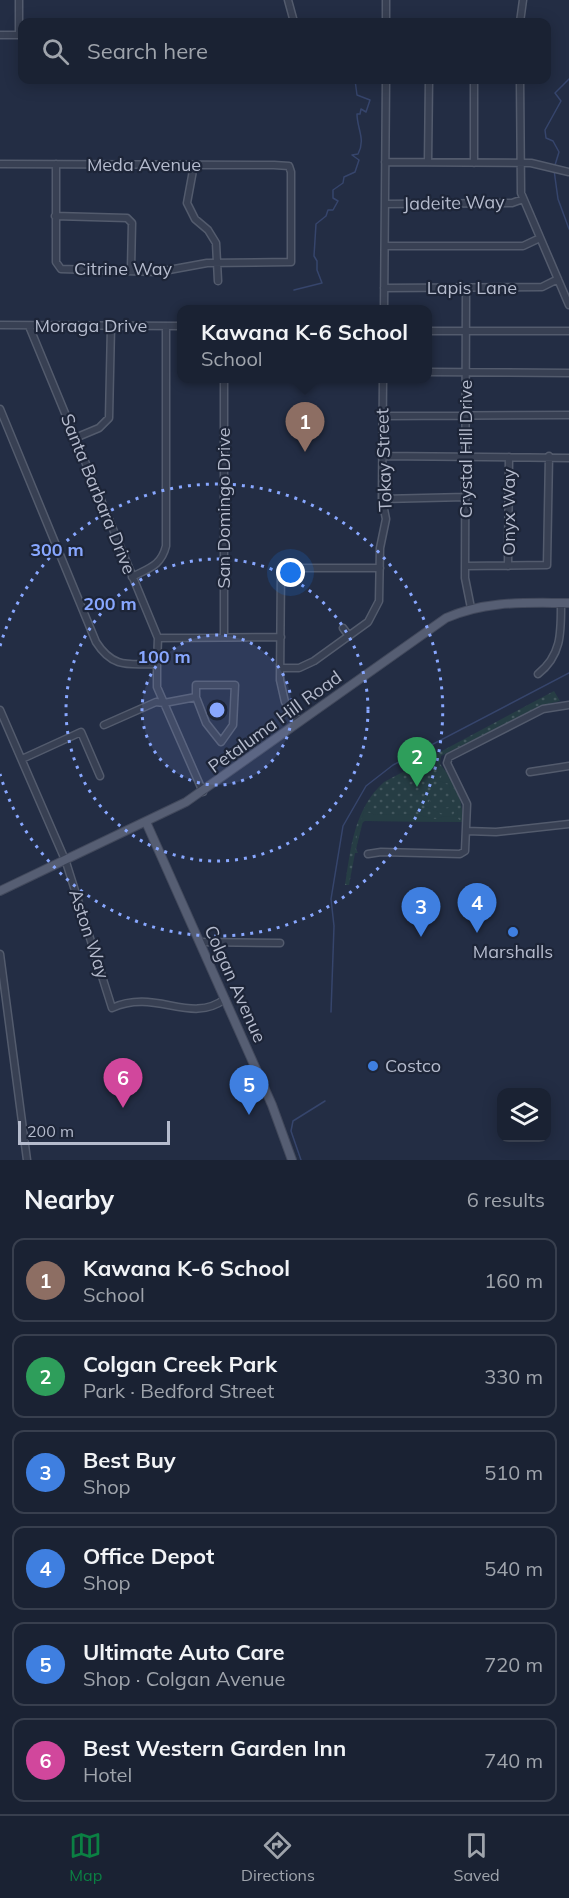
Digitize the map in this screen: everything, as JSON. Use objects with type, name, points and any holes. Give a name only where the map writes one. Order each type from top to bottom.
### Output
[{"type":"main road","name":"Petaluma Hill Road","points":[[0,891],[66,862],[203,792],[435,624],[471,608],[499,603],[565,603]]},
{"type":"main road","name":"Colgan Avenue","points":[[146,822],[272,1105],[292,1160]]},
{"type":"street","points":[[19,0],[20,18]]},
{"type":"street","points":[[288,0],[293,18]]},
{"type":"street","points":[[386,0],[386,18]]},
{"type":"street","points":[[521,18],[523,0]]},
{"type":"street","points":[[0,35],[18,35]]},
{"type":"street","points":[[384,305],[386,84]]},
{"type":"street","points":[[429,84],[429,162]]},
{"type":"street","points":[[474,84],[474,164]]},
{"type":"street","points":[[520,84],[519,163],[523,199],[569,305]]},
{"type":"street","points":[[385,162],[519,163],[566,172]]},
{"type":"street","name":"Meda Avenue","points":[[0,164],[289,166],[291,172],[291,262]]},
{"type":"street","name":"Citrine Way","points":[[56,164],[56,262],[61,269],[131,269],[158,272],[218,263],[291,262]]},
{"type":"street","points":[[194,165],[187,203],[195,219],[208,230],[216,243],[218,281]]},
{"type":"street","name":"Jadeite Way","points":[[385,204],[512,203],[523,199]]},
{"type":"street","points":[[55,216],[128,218],[132,224],[131,269]]},
{"type":"street","points":[[385,246],[523,246],[540,238]]},
{"type":"street","name":"Lapis Lane","points":[[384,288],[542,287],[558,279]]},
{"type":"street","name":"Crystal Hill Drive","points":[[466,288],[465,567],[466,592],[471,608]]},
{"type":"street","name":"Moraga Drive","points":[[0,325],[177,326]]},
{"type":"street","name":"Santa Barbara Drive","points":[[29,326],[158,638],[157,687],[203,792]]},
{"type":"street","points":[[75,438],[99,428],[110,418],[111,326]]},
{"type":"street","points":[[132,577],[156,566],[163,558],[166,546],[166,326]]},
{"type":"street","points":[[432,331],[569,331]]},
{"type":"street","points":[[432,372],[569,373]]},
{"type":"street","name":"San Domingo Drive","points":[[224,383],[224,637]]},
{"type":"street","name":"Tokay Street","points":[[281,668],[307,665],[368,622],[379,601],[380,548],[386,519],[382,499],[383,383]]},
{"type":"street","points":[[0,409],[96,642],[104,655],[113,662],[157,664]]},
{"type":"street","points":[[382,416],[569,415]]},
{"type":"street","points":[[382,456],[569,458]]},
{"type":"street","points":[[465,567],[542,566],[548,562],[549,456]]},
{"type":"street","name":"Onyx Way","points":[[508,566],[509,457]]},
{"type":"street","points":[[382,499],[466,497]]},
{"type":"street","points":[[299,722],[285,702],[281,690],[281,568],[380,568]]},
{"type":"street","points":[[538,674],[547,667],[558,650],[565,603]]},
{"type":"street","points":[[343,628],[349,636]]},
{"type":"street","points":[[158,638],[281,637]]},
{"type":"street","points":[[196,685],[235,685],[233,725],[220,742],[207,723],[195,697],[196,685]]},
{"type":"street","points":[[104,725],[156,702],[164,703],[195,697]]},
{"type":"street","points":[[368,854],[381,852],[460,854],[465,851],[467,831],[465,795],[447,763],[449,757],[543,709],[569,705]]},
{"type":"street","name":"Aston Way","points":[[0,710],[66,862],[112,1008],[123,1003],[147,1001],[190,1010],[201,1009],[225,999]]},
{"type":"street","points":[[22,759],[81,732],[100,776]]},
{"type":"street","points":[[530,772],[569,766]]},
{"type":"street","points":[[467,831],[496,832],[569,824]]},
{"type":"street","points":[[200,942],[280,943]]},
{"type":"street","points":[[0,954],[27,1160]]},
{"type":"shaded area","points":[[554,691],[560,701],[540,706],[441,756],[440,764],[450,777],[460,798],[463,822],[363,821],[356,849],[358,853],[355,853],[349,885],[345,885],[352,843],[360,816],[366,804],[384,782]]},
{"type":"shaded area","points":[[442,775],[447,775],[456,793],[451,800],[458,811],[457,816],[453,815],[455,811],[450,807],[443,808],[443,814],[426,807],[432,796],[429,805],[437,809],[451,795],[449,784],[439,781]]},
{"type":"shaded area","points":[[364,811],[376,815],[415,814],[435,819],[445,816],[457,817],[461,822],[365,821],[362,823],[356,849],[357,833]]},
{"type":"waterway","points":[[555,165],[559,152],[553,141],[546,138],[545,130],[561,101],[555,93],[569,79]]},
{"type":"waterway","points":[[294,290],[322,283],[314,256],[316,224],[326,216],[328,210],[333,210],[338,201],[333,198],[333,190],[343,183],[344,177],[355,172],[359,160],[352,155],[358,154],[361,144],[357,114],[360,114],[361,109],[366,112],[370,100],[357,95],[356,84]]},
{"type":"waterway","points":[[554,170],[558,199],[569,229]]},
{"type":"waterway","points":[[331,1012],[334,926],[331,899],[343,826],[366,786],[393,765],[569,673]]},
{"type":"waterway","points":[[301,1160],[291,1131],[293,1121],[325,1101]]},
{"type":"place","name":"Kawana K-6 School","points":[[305,452]]},
{"type":"place","name":"Colgan Creek Park","points":[[417,787]]},
{"type":"place","name":"Marshalls","points":[[513,932]]},
{"type":"place","name":"Office Depot","points":[[477,933]]},
{"type":"place","name":"Best Buy","points":[[421,937]]},
{"type":"place","name":"Costco","points":[[373,1066]]},
{"type":"place","name":"Best Western Garden Inn","points":[[123,1108]]},
{"type":"place","name":"Ultimate Auto Care","points":[[249,1115]]}]
